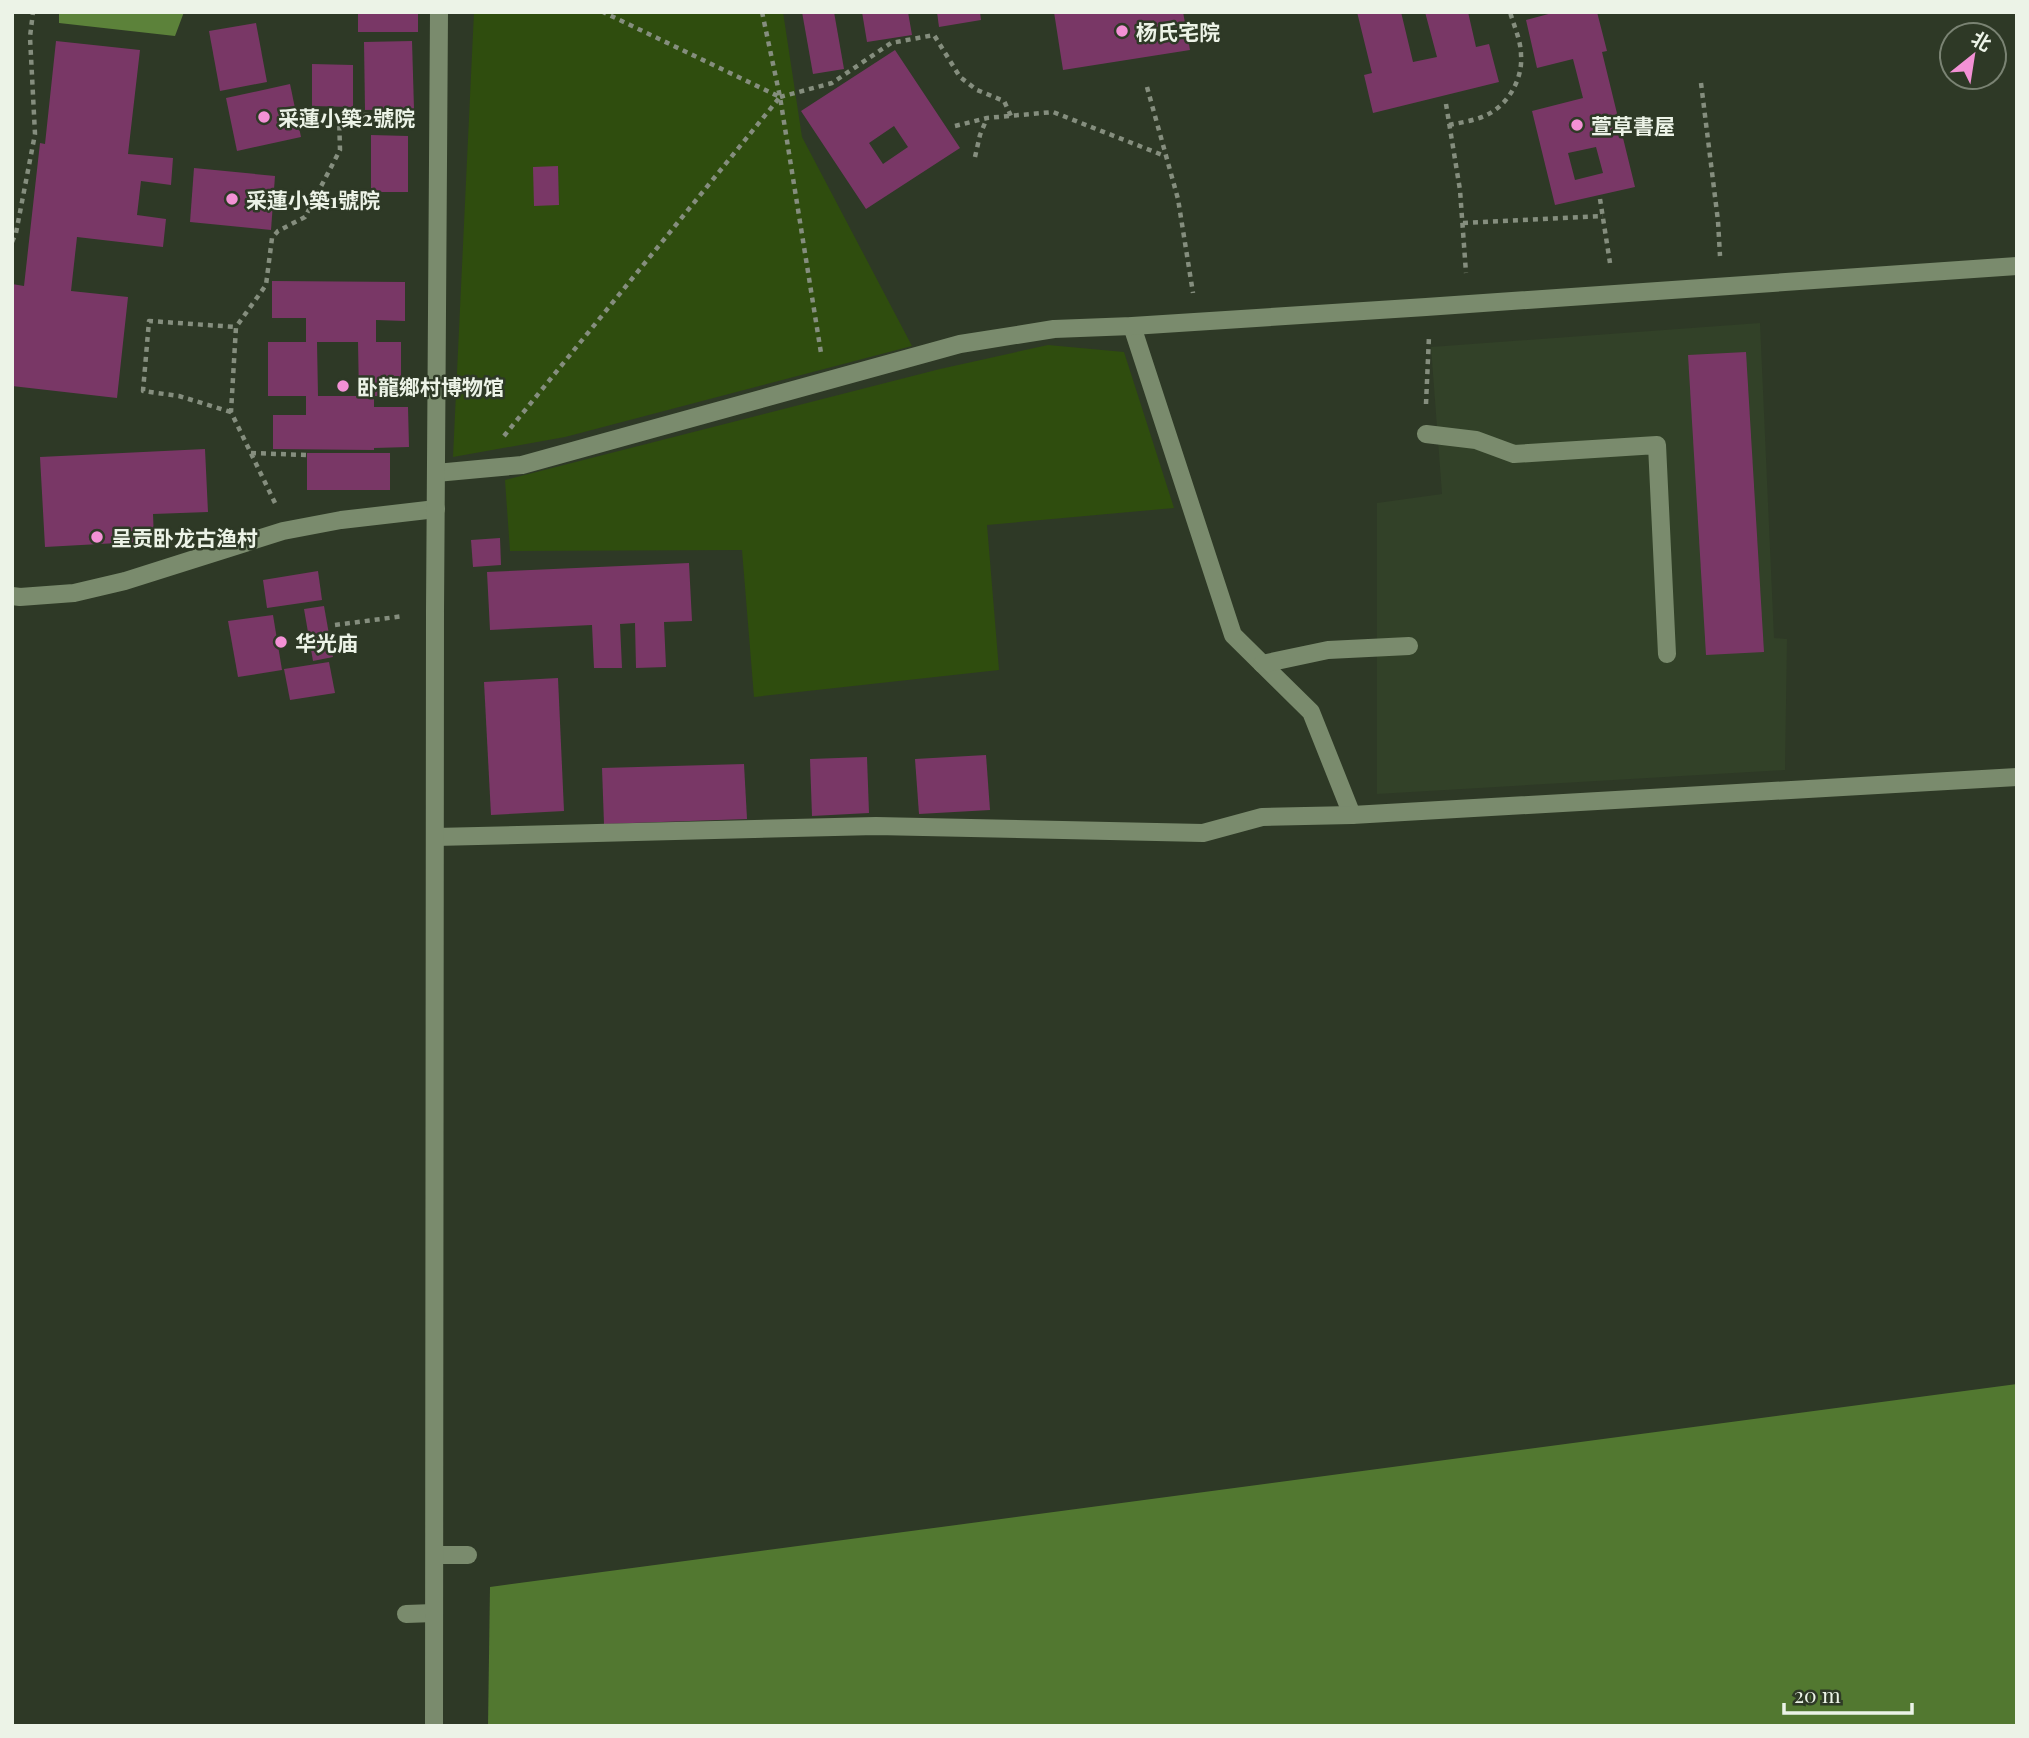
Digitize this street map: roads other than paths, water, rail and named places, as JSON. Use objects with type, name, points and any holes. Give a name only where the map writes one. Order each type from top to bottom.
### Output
[{"type":"street","points":[[434,1726],[435,612],[439,12]]},
{"type":"street","points":[[436,473],[522,465],[960,344],[1054,328],[1132,326],[1468,305],[2017,266]]},
{"type":"street","points":[[1132,326],[1233,635],[1311,712],[1352,815]]},
{"type":"street","points":[[1426,434],[1476,440],[1514,454],[1657,445],[1667,654]]},
{"type":"street","points":[[12,596],[74,593],[125,581],[283,531],[341,520],[436,509]]},
{"type":"street","points":[[1262,664],[1328,650],[1409,646]]},
{"type":"street","points":[[435,837],[876,826],[1203,832],[1262,817],[1352,815],[2017,777]]},
{"type":"street","points":[[435,1555],[468,1555]]},
{"type":"street","points":[[406,1614],[434,1613]]},
{"type":"place","name":"杨氏宅院","points":[[1122,31]]},
{"type":"place","name":"采蓮小築2號院","points":[[264,117]]},
{"type":"place","name":"萱草書屋","points":[[1577,125]]},
{"type":"place","name":"采蓮小築1號院","points":[[232,199]]},
{"type":"place","name":"卧龍鄉村博物馆","points":[[343,386]]},
{"type":"place","name":"呈贡卧龙古渔村","points":[[97,537]]},
{"type":"place","name":"华光庙","points":[[281,642]]}]
